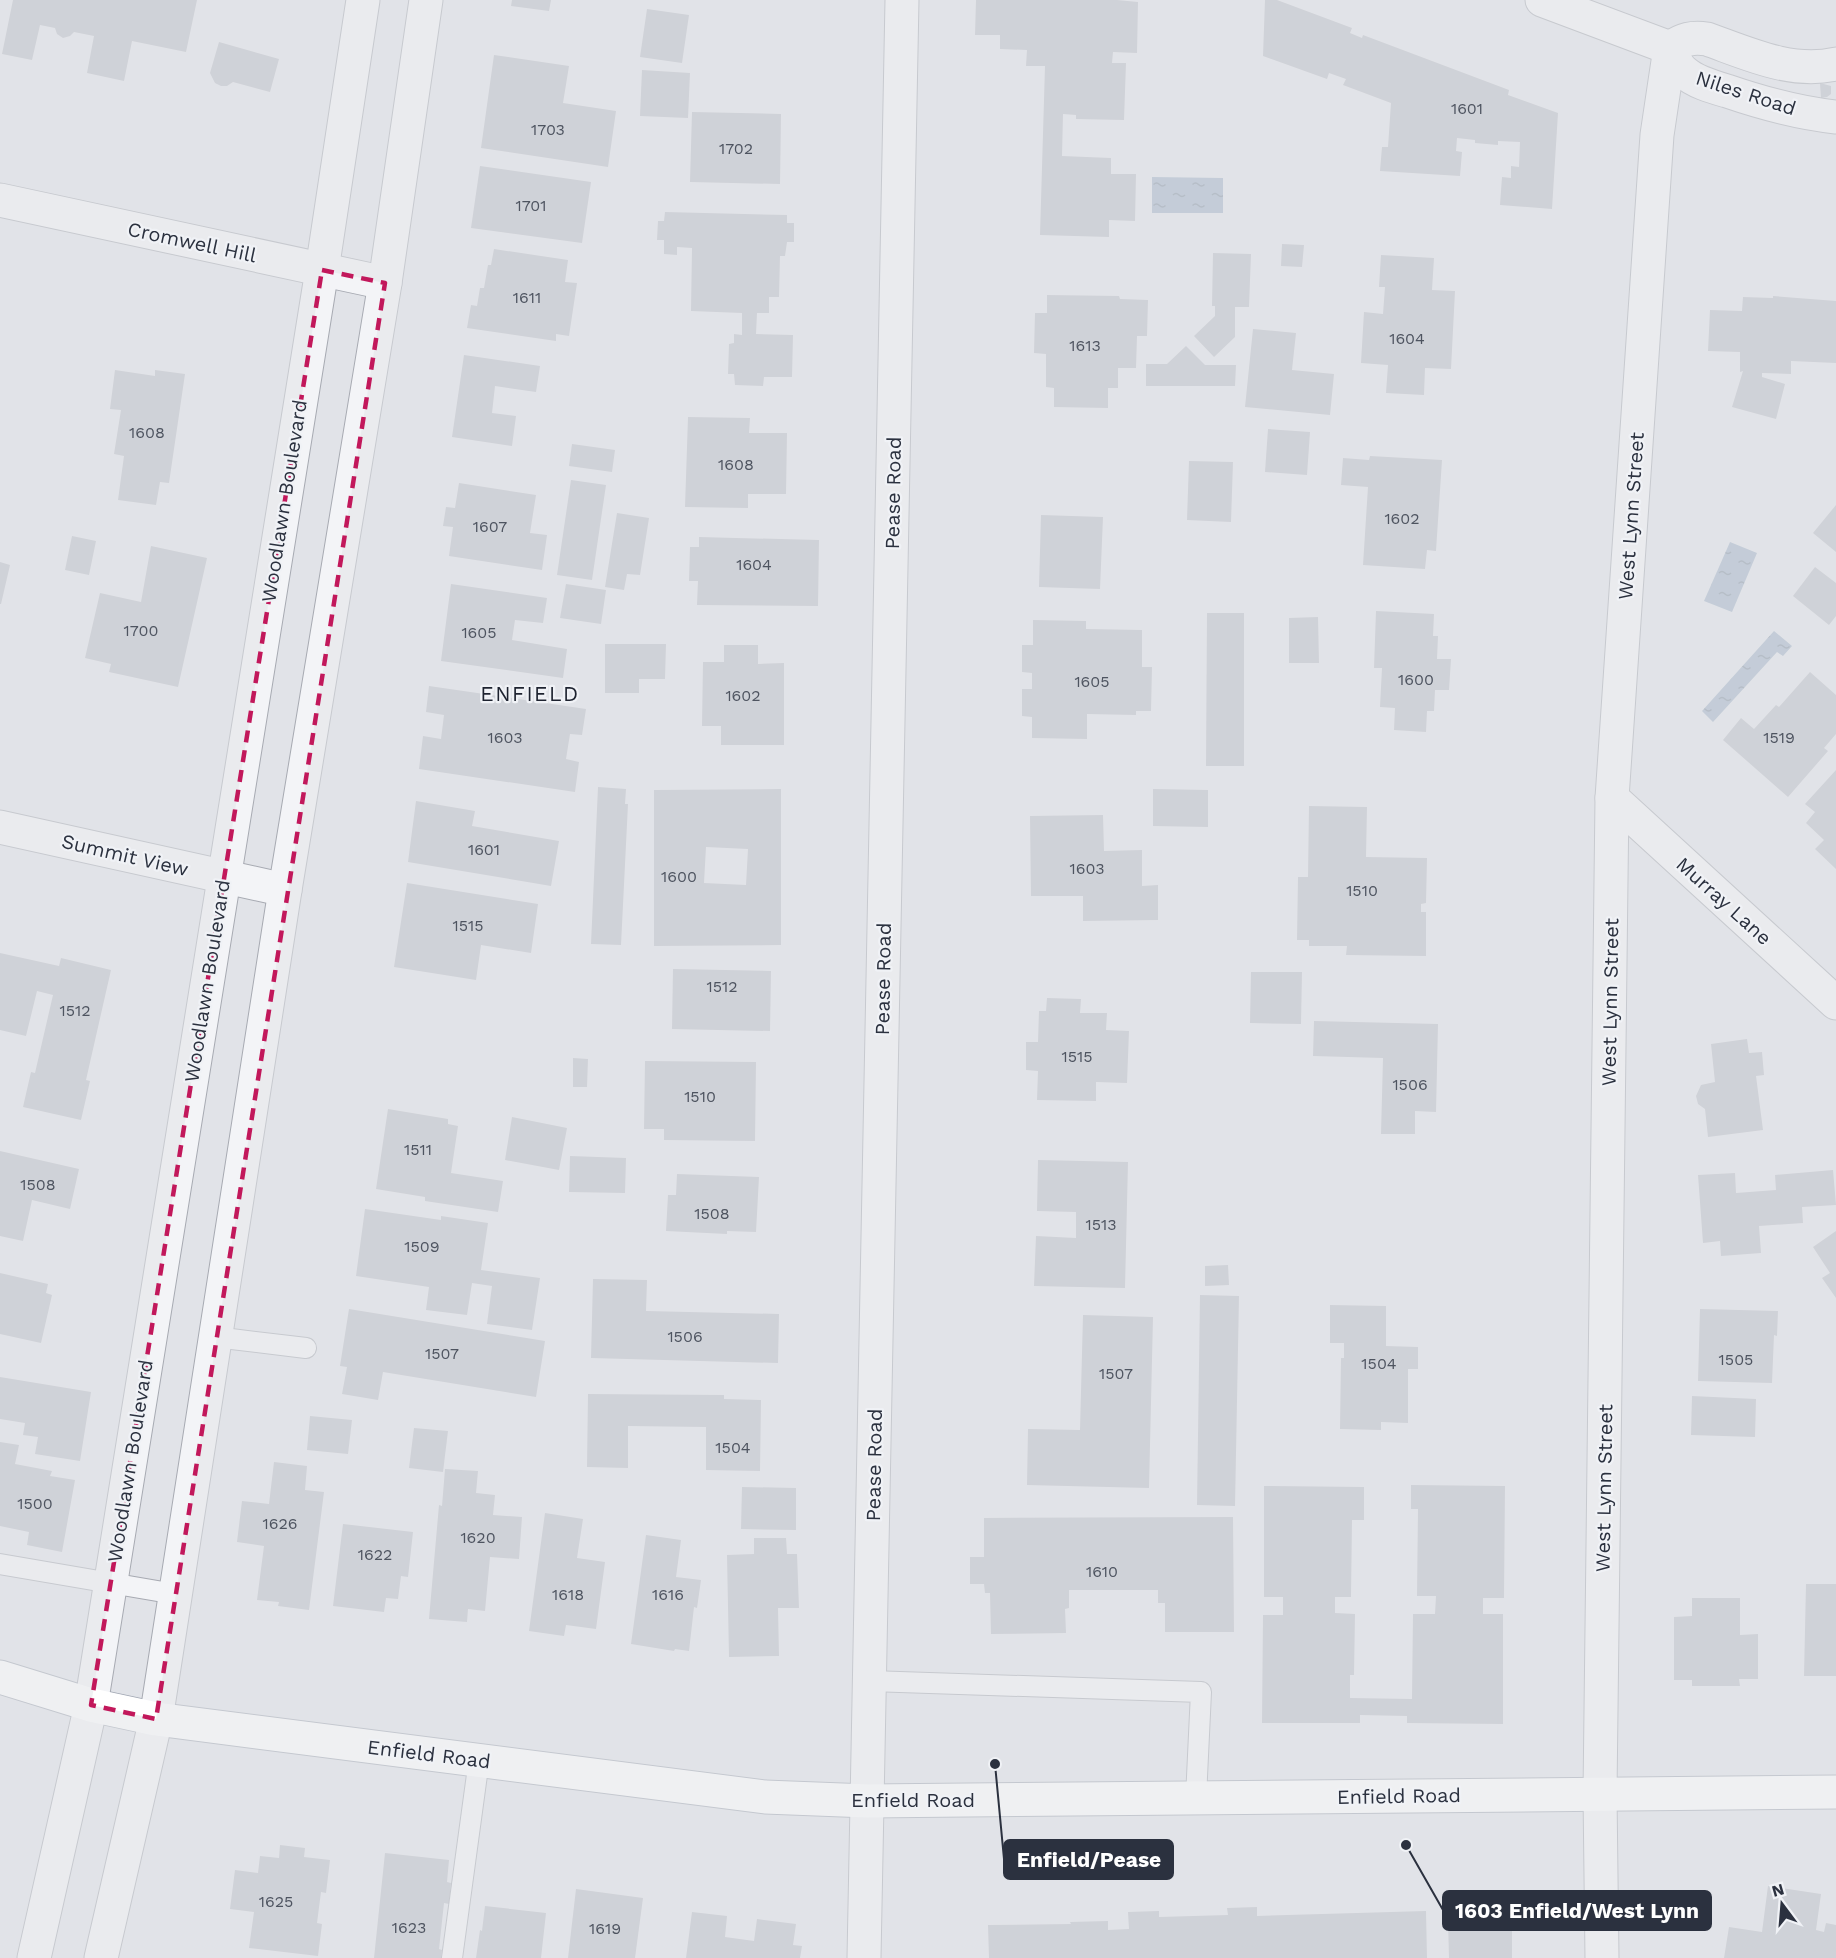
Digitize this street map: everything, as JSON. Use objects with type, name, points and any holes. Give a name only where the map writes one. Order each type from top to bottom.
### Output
[{"type":"main road","name":"Enfield Road","points":[[0,1677],[91,1705],[156,1719],[765,1797],[868,1801],[1836,1792]]},
{"type":"street","name":"Woodlawn Boulevard","points":[[34,1958],[91,1705],[322,270],[363,0]]},
{"type":"street","points":[[101,1958],[156,1719],[285,890],[385,283],[426,0]]},
{"type":"street","name":"Pease Road","points":[[864,1958],[902,0]]},
{"type":"street","points":[[1542,0],[1670,48]]},
{"type":"street","name":"Niles Road","points":[[1836,64],[1815,67],[1785,65],[1707,39],[1682,40],[1670,48],[1676,63],[1684,73],[1699,81],[1752,100],[1797,111],[1836,117]]},
{"type":"street","name":"West Lynn Street","points":[[1602,1958],[1600,1794],[1612,798],[1657,135],[1670,48]]},
{"type":"street","name":"Cromwell Hill","points":[[0,200],[385,283]]},
{"type":"street","name":"Murray Lane","points":[[1612,798],[1836,1003]]},
{"type":"street","name":"Summit View","points":[[0,827],[285,890]]},
{"type":"lane","points":[[215,1337],[306,1348]]},
{"type":"lane","points":[[0,1564],[175,1594]]},
{"type":"lane","points":[[870,1681],[1201,1692],[1196,1798]]},
{"type":"lane","points":[[452,1958],[479,1760]]},
{"type":"highlighted area","points":[[322,270],[385,283],[156,1719],[91,1705]]},
{"type":"water","points":[[1152,177],[1223,178],[1223,213],[1152,213]]},
{"type":"water","points":[[1730,542],[1757,553],[1732,612],[1704,601]]},
{"type":"water","points":[[1774,631],[1792,646],[1783,656],[1777,652],[1713,722],[1702,711]]},
{"type":"building","points":[[13,0],[197,0],[186,52],[132,41],[124,81],[87,73],[94,36],[74,32],[63,38],[57,34],[55,28],[40,25],[32,60],[2,54]]},
{"type":"building","points":[[512,0],[551,0],[549,11],[511,6]]},
{"type":"building","points":[[976,0],[1138,2],[1137,53],[1113,52],[1112,63],[1126,63],[1124,120],[1076,119],[1076,115],[1063,114],[1062,156],[1111,158],[1111,174],[1136,174],[1135,221],[1109,220],[1109,237],[1040,235],[1045,66],[1026,66],[1027,50],[1000,49],[1000,35],[975,35]]},
{"type":"building","points":[[1265,0],[1277,0],[1352,28],[1350,33],[1362,38],[1363,35],[1509,90],[1508,95],[1558,113],[1552,209],[1500,205],[1502,177],[1511,178],[1511,166],[1519,167],[1520,142],[1498,141],[1498,145],[1475,143],[1475,140],[1457,138],[1456,151],[1462,152],[1460,176],[1380,171],[1382,147],[1388,147],[1391,103],[1343,85],[1346,79],[1329,73],[1327,79],[1263,56]]},
{"type":"building","points":[[647,9],[689,15],[682,63],[640,57]]},
{"type":"building","points":[[219,42],[279,59],[270,92],[233,82],[227,86],[215,83],[210,73]]},
{"type":"building","points":[[494,55],[569,66],[563,103],[616,111],[608,167],[481,148]]},
{"type":"building","points":[[642,70],[690,73],[688,118],[640,116]]},
{"type":"building","points":[[1820,83],[1831,86],[1831,94],[1827,97],[1821,98]]},
{"type":"building","points":[[692,112],[781,114],[780,184],[690,182]]},
{"type":"building","points":[[480,166],[591,182],[582,243],[471,228]]},
{"type":"building","points":[[665,212],[787,215],[787,223],[794,223],[794,242],[787,242],[785,256],[780,256],[779,297],[769,297],[769,313],[757,313],[756,334],[793,335],[792,377],[764,377],[763,386],[735,385],[734,374],[728,374],[729,344],[734,343],[734,334],[742,335],[742,313],[691,311],[692,248],[677,247],[677,255],[664,254],[664,240],[657,240],[658,221],[664,221]]},
{"type":"building","points":[[1282,244],[1304,245],[1302,267],[1281,266]]},
{"type":"building","points":[[494,249],[568,260],[565,282],[577,283],[569,336],[556,334],[556,341],[467,328],[471,305],[477,306],[480,288],[484,288],[488,265],[491,265]]},
{"type":"building","points":[[1213,253],[1251,254],[1249,307],[1235,307],[1235,337],[1214,357],[1194,336],[1215,316],[1215,306],[1212,306]]},
{"type":"building","points":[[1381,255],[1434,258],[1432,290],[1455,291],[1451,369],[1425,368],[1424,395],[1386,393],[1388,365],[1361,363],[1364,312],[1383,314],[1385,287],[1379,287]]},
{"type":"building","points":[[1047,295],[1119,296],[1120,299],[1148,300],[1147,336],[1137,336],[1136,368],[1118,368],[1118,388],[1108,388],[1108,408],[1054,407],[1054,388],[1046,387],[1046,354],[1034,353],[1035,313],[1047,313]]},
{"type":"building","points":[[1773,296],[1836,301],[1836,363],[1791,361],[1791,374],[1762,373],[1762,377],[1785,384],[1776,419],[1732,407],[1743,371],[1740,372],[1740,352],[1708,351],[1710,310],[1742,311],[1743,297],[1773,298]]},
{"type":"building","points":[[1253,329],[1296,333],[1292,370],[1334,374],[1330,415],[1245,407]]},
{"type":"building","points":[[1186,346],[1205,365],[1236,365],[1235,386],[1146,386],[1146,364],[1167,364]]},
{"type":"building","points":[[464,355],[540,366],[536,392],[495,386],[492,413],[516,416],[512,446],[452,437]]},
{"type":"building","points":[[115,370],[155,376],[155,370],[185,374],[169,483],[160,482],[156,505],[118,500],[124,456],[114,454],[121,410],[110,409]]},
{"type":"building","points":[[688,417],[750,418],[749,433],[787,433],[786,494],[748,494],[748,508],[685,507]]},
{"type":"building","points":[[1268,429],[1310,432],[1307,475],[1265,472]]},
{"type":"building","points":[[572,444],[615,450],[612,472],[569,466]]},
{"type":"building","points":[[1370,456],[1442,460],[1436,551],[1427,550],[1425,569],[1363,565],[1368,487],[1341,485],[1343,458],[1369,460]]},
{"type":"building","points":[[1189,461],[1233,462],[1231,522],[1187,520]]},
{"type":"building","points":[[571,480],[606,485],[592,580],[557,575]]},
{"type":"building","points":[[459,483],[536,495],[530,533],[547,535],[542,570],[449,556],[453,527],[443,526],[446,507],[455,508]]},
{"type":"building","points":[[1836,505],[1836,552],[1813,533]]},
{"type":"building","points":[[617,513],[649,518],[640,575],[627,574],[624,590],[605,587]]},
{"type":"building","points":[[1041,515],[1103,517],[1100,589],[1039,587]]},
{"type":"building","points":[[72,536],[96,541],[89,575],[65,570]]},
{"type":"building","points":[[699,537],[819,540],[818,606],[697,605],[698,581],[689,581],[690,547],[699,547]]},
{"type":"building","points":[[151,546],[207,558],[178,687],[109,672],[111,664],[85,658],[100,593],[141,602]]},
{"type":"building","points":[[0,562],[10,565],[1,604],[0,604]]},
{"type":"building","points":[[1815,567],[1836,583],[1836,616],[1829,625],[1793,596]]},
{"type":"building","points":[[451,584],[547,598],[543,623],[515,620],[512,640],[567,649],[563,678],[441,661]]},
{"type":"building","points":[[566,584],[606,590],[601,624],[560,618]]},
{"type":"building","points":[[1376,611],[1434,614],[1433,636],[1438,636],[1437,659],[1451,659],[1449,690],[1435,690],[1434,711],[1427,711],[1426,732],[1394,730],[1395,708],[1380,707],[1382,668],[1374,668]]},
{"type":"building","points":[[1207,613],[1244,613],[1244,766],[1206,766]]},
{"type":"building","points":[[1318,617],[1319,663],[1289,663],[1289,618]]},
{"type":"building","points":[[1033,620],[1086,621],[1086,629],[1142,630],[1142,667],[1152,667],[1151,711],[1136,711],[1136,715],[1087,714],[1087,739],[1032,738],[1032,717],[1022,716],[1022,689],[1032,689],[1032,673],[1022,672],[1022,645],[1033,645]]},
{"type":"building","points":[[605,644],[666,644],[665,679],[639,679],[639,693],[605,693]]},
{"type":"building","points":[[724,645],[758,645],[758,664],[784,663],[784,745],[721,745],[721,726],[702,726],[703,662],[724,662]]},
{"type":"building","points":[[1810,672],[1836,695],[1836,734],[1824,748],[1828,751],[1788,797],[1723,740],[1741,718],[1754,729],[1776,705],[1779,707]]},
{"type":"building","points":[[429,686],[586,709],[582,735],[570,734],[566,759],[579,762],[575,792],[419,769],[423,736],[441,739],[444,715],[426,712]]},
{"type":"building","points":[[1836,770],[1836,869],[1815,849],[1824,840],[1806,823],[1815,812],[1805,804]]},
{"type":"building","points":[[598,787],[626,789],[625,804],[628,804],[621,945],[591,944]]},
{"type":"building","points":[[781,789],[781,945],[654,946],[654,790]],"holes":[[[706,847],[748,849],[746,885],[704,883]]]},
{"type":"building","points":[[1153,789],[1208,790],[1208,827],[1153,826]]},
{"type":"building","points":[[416,801],[475,811],[472,826],[559,841],[551,886],[408,862]]},
{"type":"building","points":[[1309,806],[1367,807],[1366,857],[1427,858],[1426,903],[1421,904],[1421,912],[1426,912],[1426,956],[1346,955],[1347,946],[1309,946],[1309,940],[1297,940],[1298,877],[1308,877]]},
{"type":"building","points":[[1103,815],[1104,851],[1142,850],[1142,886],[1158,885],[1158,920],[1083,921],[1083,896],[1031,896],[1030,816]]},
{"type":"building","points":[[407,883],[538,904],[531,953],[481,945],[476,980],[394,967]]},
{"type":"building","points":[[0,953],[59,966],[61,958],[111,970],[86,1080],[90,1081],[81,1120],[23,1107],[31,1072],[35,1073],[53,995],[37,991],[26,1036],[0,1030]]},
{"type":"building","points":[[673,969],[771,971],[770,1031],[672,1029]]},
{"type":"building","points":[[1251,972],[1302,972],[1301,1024],[1250,1023]]},
{"type":"building","points":[[1047,998],[1081,999],[1080,1013],[1107,1013],[1106,1030],[1129,1031],[1127,1083],[1096,1082],[1096,1101],[1037,1100],[1038,1071],[1026,1070],[1026,1042],[1038,1042],[1039,1011],[1046,1011]]},
{"type":"building","points":[[1314,1021],[1438,1024],[1436,1112],[1415,1111],[1415,1134],[1381,1134],[1383,1058],[1313,1056]]},
{"type":"building","points":[[1747,1039],[1749,1053],[1762,1052],[1764,1075],[1756,1076],[1763,1130],[1708,1137],[1705,1109],[1698,1104],[1696,1096],[1701,1085],[1715,1082],[1711,1044]]},
{"type":"building","points":[[573,1058],[588,1059],[587,1087],[573,1087]]},
{"type":"building","points":[[645,1061],[756,1062],[755,1141],[664,1140],[664,1129],[644,1129]]},
{"type":"building","points":[[388,1109],[448,1119],[448,1124],[458,1126],[451,1173],[503,1181],[498,1212],[425,1201],[425,1197],[376,1189]]},
{"type":"building","points":[[512,1117],[567,1128],[559,1170],[505,1160]]},
{"type":"building","points":[[0,1151],[79,1169],[70,1209],[32,1200],[23,1241],[0,1236]]},
{"type":"building","points":[[570,1156],[626,1158],[625,1193],[569,1192]]},
{"type":"building","points":[[1038,1160],[1128,1162],[1125,1288],[1034,1286],[1036,1236],[1076,1238],[1076,1212],[1037,1211]]},
{"type":"building","points":[[1833,1170],[1836,1205],[1802,1207],[1803,1223],[1759,1226],[1761,1253],[1721,1256],[1720,1241],[1703,1243],[1698,1175],[1735,1173],[1736,1193],[1776,1190],[1775,1175]]},
{"type":"building","points":[[677,1174],[759,1177],[756,1232],[727,1231],[727,1234],[666,1231],[668,1195],[676,1195]]},
{"type":"building","points":[[365,1209],[441,1220],[441,1216],[488,1223],[481,1270],[540,1278],[532,1330],[487,1324],[492,1286],[472,1283],[467,1315],[426,1310],[429,1287],[356,1276]]},
{"type":"building","points":[[1836,1231],[1836,1298],[1822,1278],[1830,1273],[1813,1247]]},
{"type":"building","points":[[1228,1265],[1229,1285],[1205,1286],[1205,1266]]},
{"type":"building","points":[[0,1273],[48,1284],[46,1293],[52,1295],[41,1343],[0,1334]]},
{"type":"building","points":[[593,1279],[647,1280],[646,1311],[779,1314],[778,1363],[591,1358]]},
{"type":"building","points":[[1200,1295],[1239,1296],[1235,1506],[1197,1505]]},
{"type":"building","points":[[1330,1305],[1386,1306],[1386,1346],[1418,1347],[1418,1369],[1408,1369],[1408,1423],[1381,1422],[1381,1430],[1340,1429],[1341,1358],[1344,1358],[1344,1343],[1330,1343]]},
{"type":"building","points":[[349,1309],[545,1341],[536,1397],[383,1372],[378,1400],[342,1394],[347,1367],[340,1366]]},
{"type":"building","points":[[1700,1309],[1778,1311],[1777,1336],[1774,1335],[1772,1383],[1698,1381]]},
{"type":"building","points":[[1083,1315],[1153,1317],[1149,1488],[1027,1485],[1028,1429],[1080,1430]]},
{"type":"building","points":[[0,1377],[91,1392],[80,1461],[35,1454],[38,1437],[23,1435],[25,1423],[0,1419]]},
{"type":"building","points":[[588,1394],[724,1395],[724,1399],[761,1400],[760,1471],[706,1470],[706,1427],[628,1426],[628,1468],[587,1467]]},
{"type":"building","points":[[1692,1396],[1756,1399],[1755,1437],[1691,1435]]},
{"type":"building","points":[[310,1416],[352,1420],[348,1454],[307,1450]]},
{"type":"building","points":[[414,1428],[448,1431],[443,1472],[409,1468]]},
{"type":"building","points":[[0,1442],[19,1445],[15,1464],[52,1471],[50,1476],[75,1480],[62,1552],[27,1545],[29,1532],[0,1526]]},
{"type":"building","points":[[274,1462],[307,1466],[305,1490],[324,1492],[309,1610],[278,1606],[279,1602],[257,1600],[264,1546],[237,1542],[242,1501],[269,1504]]},
{"type":"building","points":[[445,1469],[478,1471],[476,1493],[495,1495],[493,1515],[522,1517],[519,1559],[490,1557],[485,1611],[468,1609],[467,1622],[429,1619],[439,1505],[442,1506]]},
{"type":"building","points":[[1411,1485],[1505,1486],[1504,1598],[1483,1598],[1483,1614],[1503,1614],[1503,1724],[1407,1723],[1407,1716],[1360,1715],[1360,1723],[1262,1723],[1263,1615],[1283,1615],[1283,1597],[1264,1597],[1264,1486],[1364,1487],[1364,1520],[1352,1520],[1351,1597],[1335,1597],[1335,1613],[1355,1614],[1354,1675],[1350,1675],[1350,1698],[1412,1699],[1413,1614],[1435,1614],[1436,1596],[1417,1596],[1418,1509],[1411,1509]]},
{"type":"building","points":[[742,1487],[796,1488],[796,1530],[741,1529]]},
{"type":"building","points":[[545,1513],[583,1519],[577,1558],[605,1562],[596,1629],[566,1625],[564,1636],[529,1631]]},
{"type":"building","points":[[1233,1517],[1234,1632],[1165,1632],[1165,1603],[1158,1603],[1158,1590],[1069,1590],[1069,1608],[1065,1609],[1066,1633],[991,1634],[990,1593],[985,1593],[984,1584],[970,1584],[970,1557],[984,1557],[984,1518]]},
{"type":"building","points":[[343,1524],[413,1532],[408,1577],[401,1576],[398,1599],[386,1598],[384,1612],[333,1606]]},
{"type":"building","points":[[646,1535],[681,1540],[676,1577],[701,1580],[697,1608],[694,1607],[689,1651],[631,1644]]},
{"type":"building","points":[[754,1538],[786,1538],[787,1554],[797,1554],[799,1608],[778,1608],[779,1656],[729,1657],[727,1555],[754,1554]]},
{"type":"building","points":[[1806,1584],[1836,1584],[1836,1676],[1804,1676]]},
{"type":"building","points":[[1692,1598],[1740,1598],[1740,1635],[1758,1634],[1758,1679],[1739,1679],[1740,1686],[1692,1686],[1692,1680],[1674,1680],[1674,1617],[1692,1616]]},
{"type":"building","points":[[280,1845],[305,1848],[304,1857],[330,1860],[326,1893],[321,1892],[317,1923],[322,1924],[318,1956],[249,1948],[254,1912],[230,1909],[235,1870],[258,1873],[260,1856],[279,1858]]},
{"type":"building","points":[[385,1853],[449,1860],[447,1882],[451,1883],[449,1904],[444,1903],[439,1949],[442,1950],[441,1958],[374,1958]]},
{"type":"building","points":[[1768,1886],[1821,1894],[1816,1930],[1824,1932],[1826,1923],[1836,1925],[1836,1958],[1724,1958],[1729,1927],[1762,1932]]},
{"type":"building","points":[[576,1889],[643,1898],[635,1958],[568,1958]]},
{"type":"building","points":[[485,1906],[546,1913],[541,1958],[476,1958]]},
{"type":"building","points":[[1257,1907],[1257,1916],[1426,1911],[1427,1958],[989,1958],[988,1925],[1108,1921],[1108,1930],[1129,1929],[1128,1912],[1159,1911],[1159,1917],[1228,1915],[1227,1908]]},
{"type":"building","points":[[692,1912],[727,1916],[725,1937],[754,1941],[757,1919],[796,1924],[793,1945],[802,1946],[800,1958],[686,1958]]},
{"type":"building","points":[[1448,1920],[1512,1920],[1512,1958],[1449,1958]]},
{"type":"place","name":"Enfield/Pease","points":[[995,1764]]},
{"type":"place","name":"1603 Enfield/West Lynn","points":[[1406,1845]]},
{"type":"district","name":"ENFIELD","points":[[530,693]]}]
